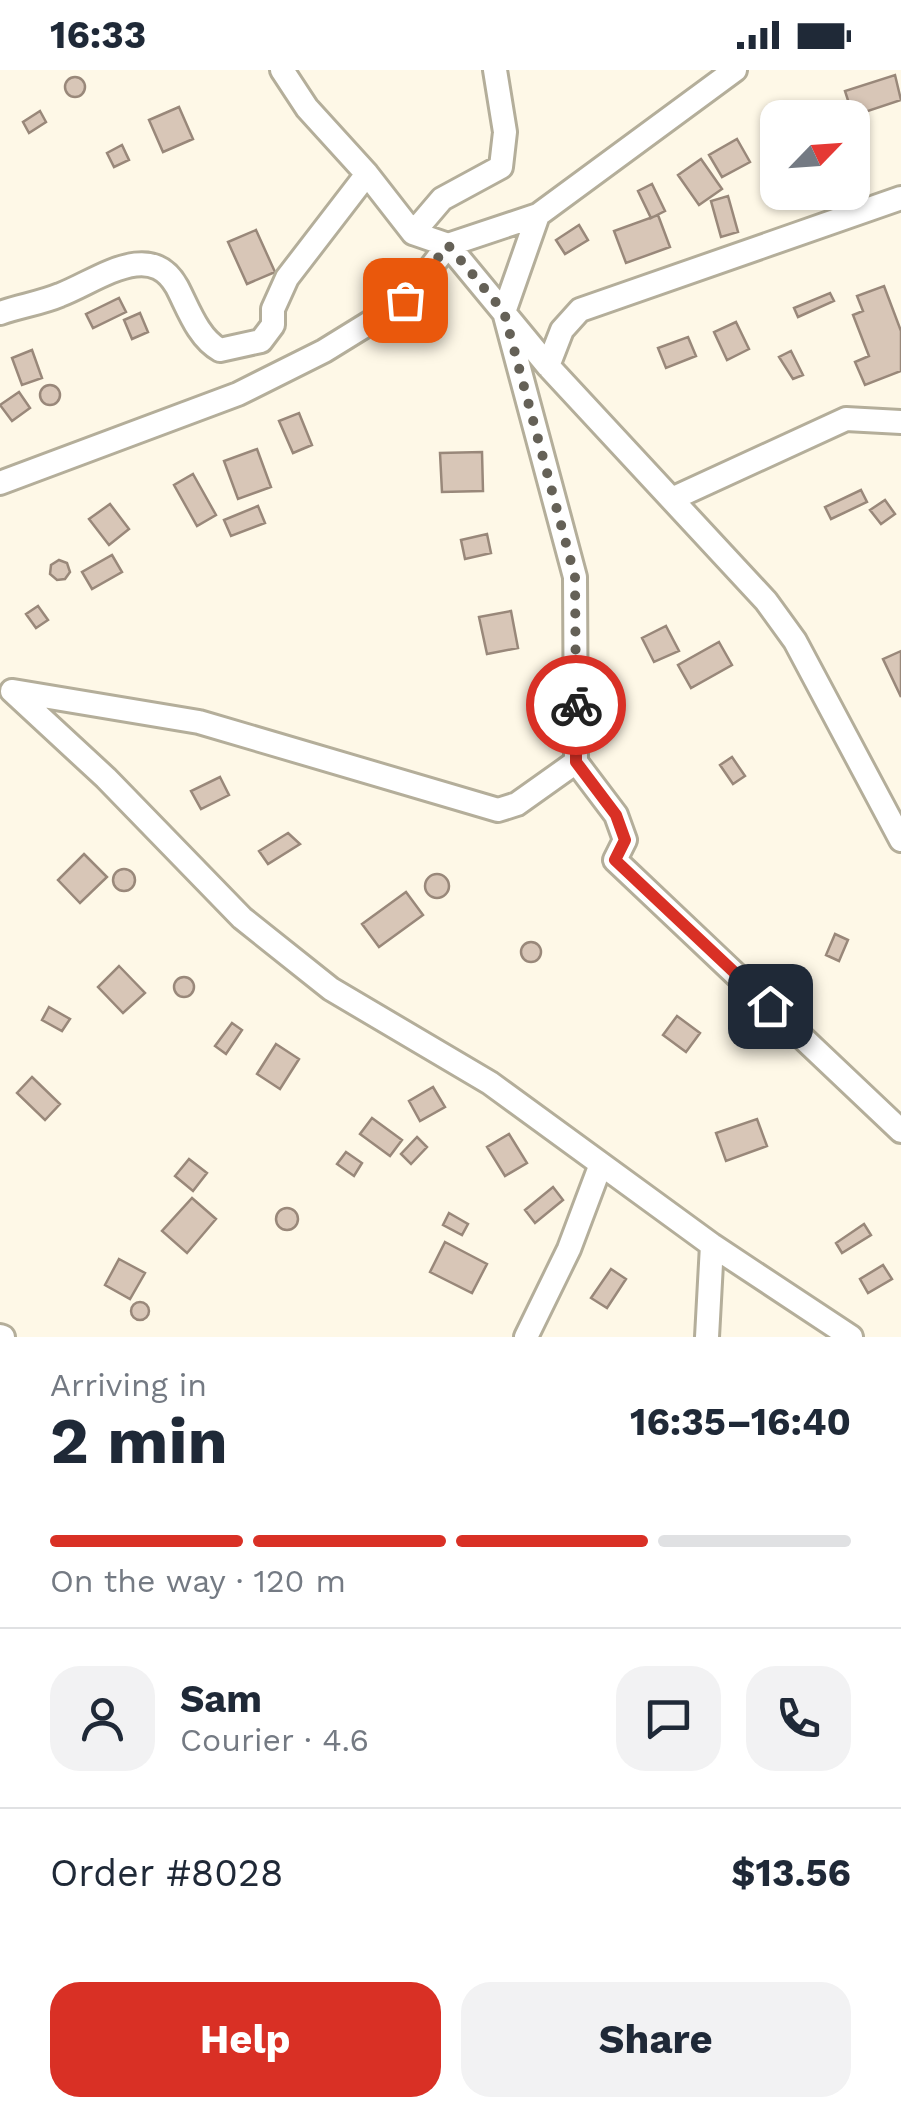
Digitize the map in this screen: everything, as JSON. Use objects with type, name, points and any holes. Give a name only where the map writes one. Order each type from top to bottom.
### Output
[{"type":"street","points":[[282,70],[306,108],[367,174],[413,233],[448,245],[548,366],[674,498],[795,641],[901,840]]},
{"type":"street","points":[[413,233],[442,199],[501,167],[506,157],[506,132],[495,70]]},
{"type":"street","points":[[0,482],[238,394],[324,351],[405,300],[448,245],[538,216],[735,70]]},
{"type":"street","points":[[1,310],[58,297],[132,263],[156,264],[170,275],[208,344],[220,350],[261,342],[274,325],[273,309],[286,278],[367,174]]},
{"type":"street","points":[[548,366],[562,330],[580,310],[901,198]]},
{"type":"street","points":[[538,216],[504,312],[575,577],[576,762],[616,815],[625,840],[615,860],[901,1131]]},
{"type":"street","points":[[674,498],[846,419],[901,422]]},
{"type":"street","points":[[6,688],[199,722],[498,810],[517,804],[576,762]]},
{"type":"street","points":[[6,688],[272,942],[332,989],[490,1082],[712,1245],[851,1337]]},
{"type":"street","points":[[526,1337],[568,1249],[601,1164]]},
{"type":"street","points":[[707,1337],[712,1245]]},
{"type":"building","points":[[895,75],[901,100],[870,110],[870,100],[848,100],[845,91]]},
{"type":"building","points":[[75,77],[85,87],[75,97],[65,87]]},
{"type":"building","points":[[179,107],[193,139],[163,152],[149,120]]},
{"type":"building","points":[[40,111],[46,122],[29,133],[23,122]]},
{"type":"building","points":[[737,139],[750,162],[722,177],[709,155]]},
{"type":"building","points":[[122,145],[129,160],[114,167],[107,153]]},
{"type":"building","points":[[701,159],[722,189],[699,205],[678,175]]},
{"type":"building","points":[[652,184],[665,211],[651,218],[638,191]]},
{"type":"building","points":[[728,196],[738,232],[721,237],[711,201]]},
{"type":"building","points":[[658,215],[670,247],[626,263],[614,231]]},
{"type":"building","points":[[579,225],[588,240],[565,254],[556,240]]},
{"type":"building","points":[[256,230],[275,272],[247,284],[228,242]]},
{"type":"building","points":[[884,286],[901,331],[901,371],[865,385],[855,362],[869,356],[853,315],[863,311],[857,296]]},
{"type":"building","points":[[830,293],[834,301],[798,317],[794,308]]},
{"type":"building","points":[[119,298],[126,312],[93,328],[86,314]]},
{"type":"building","points":[[140,313],[148,332],[132,339],[124,320]]},
{"type":"building","points":[[736,322],[749,349],[727,360],[714,332]]},
{"type":"building","points":[[688,337],[696,356],[666,368],[658,348]]},
{"type":"building","points":[[32,350],[42,378],[22,385],[12,358]]},
{"type":"building","points":[[791,351],[803,375],[793,379],[779,357]]},
{"type":"building","points":[[50,385],[60,395],[50,405],[40,395]]},
{"type":"building","points":[[19,392],[30,408],[12,421],[0,405]]},
{"type":"building","points":[[299,413],[312,445],[293,453],[279,421]]},
{"type":"building","points":[[257,449],[271,487],[238,499],[224,461]]},
{"type":"building","points":[[482,452],[483,491],[442,492],[440,453]]},
{"type":"building","points":[[193,474],[216,515],[197,526],[174,485]]},
{"type":"building","points":[[861,490],[867,502],[831,519],[825,507]]},
{"type":"building","points":[[885,500],[895,514],[881,524],[870,510]]},
{"type":"building","points":[[110,504],[129,529],[109,545],[89,519]]},
{"type":"building","points":[[258,506],[265,523],[231,536],[224,520]]},
{"type":"building","points":[[487,534],[491,553],[465,559],[461,540]]},
{"type":"building","points":[[112,555],[122,572],[92,589],[82,572]]},
{"type":"building","points":[[59,560],[67,563],[70,572],[65,579],[57,580],[50,574],[51,565]]},
{"type":"building","points":[[38,606],[48,620],[36,628],[26,614]]},
{"type":"building","points":[[511,611],[518,648],[487,654],[479,617]]},
{"type":"building","points":[[666,626],[679,651],[654,662],[642,638]]},
{"type":"building","points":[[719,642],[732,665],[691,688],[678,665]]},
{"type":"building","points":[[901,651],[901,697],[883,659]]},
{"type":"building","points":[[732,757],[745,776],[733,784],[720,765]]},
{"type":"building","points":[[220,777],[229,795],[201,809],[191,791]]},
{"type":"building","points":[[288,833],[300,844],[268,864],[259,851]]},
{"type":"building","points":[[84,854],[107,877],[80,903],[58,880]]},
{"type":"building","points":[[124,869],[132,872],[132,888],[124,891],[116,888],[113,880],[116,872]]},
{"type":"building","points":[[432,874],[442,874],[449,886],[442,898],[432,898],[425,891],[425,881]]},
{"type":"building","points":[[406,892],[423,915],[379,947],[362,924]]},
{"type":"building","points":[[835,934],[848,940],[839,961],[826,955]]},
{"type":"building","points":[[531,942],[541,952],[531,962],[521,952]]},
{"type":"building","points":[[119,966],[145,993],[123,1013],[98,987]]},
{"type":"building","points":[[184,977],[194,987],[184,997],[174,987]]},
{"type":"building","points":[[49,1007],[70,1019],[62,1031],[42,1020]]},
{"type":"building","points":[[677,1016],[700,1033],[686,1052],[663,1035]]},
{"type":"building","points":[[232,1023],[242,1030],[226,1054],[215,1046]]},
{"type":"building","points":[[276,1044],[299,1059],[280,1089],[257,1074]]},
{"type":"building","points":[[32,1077],[60,1104],[45,1120],[17,1093]]},
{"type":"building","points":[[433,1087],[445,1107],[420,1121],[409,1101]]},
{"type":"building","points":[[372,1118],[402,1140],[390,1156],[360,1134]]},
{"type":"building","points":[[757,1119],[767,1146],[726,1161],[716,1133]]},
{"type":"building","points":[[509,1134],[527,1163],[505,1176],[487,1147]]},
{"type":"building","points":[[417,1137],[427,1147],[411,1164],[401,1154]]},
{"type":"building","points":[[346,1152],[362,1163],[354,1176],[337,1164]]},
{"type":"building","points":[[189,1159],[207,1173],[193,1191],[175,1176]]},
{"type":"building","points":[[553,1187],[563,1200],[535,1223],[525,1210]]},
{"type":"building","points":[[192,1198],[216,1219],[187,1253],[162,1231]]},
{"type":"building","points":[[287,1208],[295,1211],[295,1227],[287,1230],[279,1227],[276,1219],[279,1211]]},
{"type":"building","points":[[449,1213],[468,1224],[462,1235],[443,1225]]},
{"type":"building","points":[[864,1224],[871,1235],[842,1253],[836,1243]]},
{"type":"building","points":[[445,1242],[487,1264],[472,1293],[430,1272]]},
{"type":"building","points":[[119,1259],[145,1273],[130,1299],[105,1285]]},
{"type":"building","points":[[883,1265],[892,1279],[868,1293],[860,1279]]},
{"type":"building","points":[[611,1269],[626,1279],[607,1308],[591,1298]]},
{"type":"building","points":[[140,1302],[149,1311],[140,1320],[131,1311]]},
{"type":"way so far","points":[[405,300],[448,245],[504,312],[575,577],[576,705]]},
{"type":"route","points":[[576,705],[576,762],[616,815],[625,840],[615,860],[770,1006]]}]
